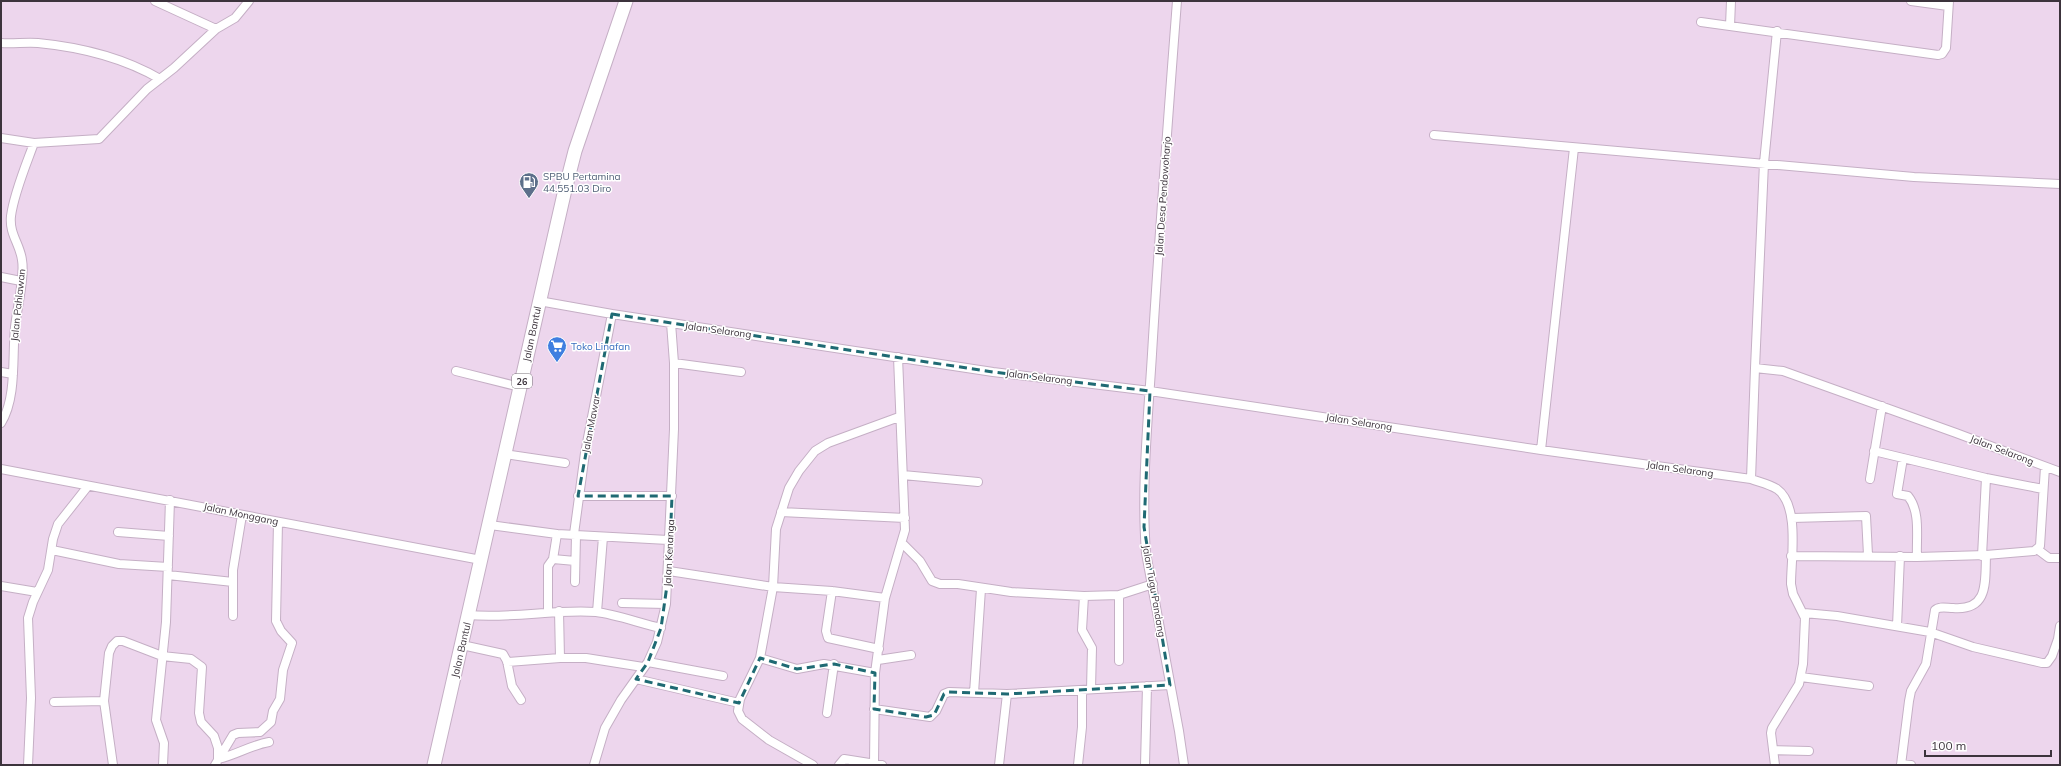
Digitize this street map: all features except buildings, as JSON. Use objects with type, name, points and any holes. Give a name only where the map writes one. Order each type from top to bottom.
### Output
[{"type":"main road","name":"Jalan Bantul","points":[[434,765],[490,525],[539,301],[575,151],[626,1]]},
{"type":"street","points":[[155,1],[216,29]]},
{"type":"street","points":[[1,138],[34,143],[99,139],[110,130],[142,94],[160,80],[216,29],[235,18],[249,1]]},
{"type":"street","name":"Jalan Desa Pendowoharjo","points":[[1150,390],[1177,1]]},
{"type":"street","points":[[1730,26],[1731,1]]},
{"type":"street","points":[[1701,22],[1777,31],[1938,55],[1942,54],[1946,48],[1948,4],[1911,1]]},
{"type":"street","points":[[1751,479],[1764,163],[1777,31]]},
{"type":"street","points":[[1,43],[36,43],[92,53],[141,70],[160,80]]},
{"type":"street","points":[[1434,135],[1914,177],[2060,184]]},
{"type":"street","name":"Jalan Pahlawan","points":[[1,423],[8,409],[13,374],[14,338],[21,281],[22,260],[13,236],[11,217],[34,143]]},
{"type":"street","points":[[1541,450],[1574,148]]},
{"type":"street","points":[[1,278],[21,281]]},
{"type":"street","name":"Jalan Selarong","points":[[539,301],[612,314],[993,372],[1150,390],[1541,450],[1751,479],[1776,489],[1788,502],[1792,518]]},
{"type":"street","name":"Jalan Mawar","points":[[575,582],[575,535],[578,496],[612,314]]},
{"type":"street","name":"Jalan Kenanga","points":[[594,765],[606,728],[621,700],[646,665],[661,628],[666,604],[669,571],[668,540],[672,496],[674,363],[671,323]]},
{"type":"street","points":[[839,765],[844,759],[878,765],[874,709],[875,673],[880,649],[885,598],[902,543],[905,518],[899,417],[898,357]]},
{"type":"street","points":[[674,363],[741,372]]},
{"type":"street","name":"Jalan Selarong","points":[[1755,368],[1768,368],[1783,371],[2060,472]]},
{"type":"street","points":[[456,371],[520,387]]},
{"type":"street","points":[[1,372],[13,374]]},
{"type":"street","name":"Jalan Tugu Pandang","points":[[1150,390],[1144,527],[1146,553],[1153,584],[1184,765]]},
{"type":"street","points":[[1870,479],[1882,406]]},
{"type":"street","points":[[813,765],[769,740],[742,719],[738,711],[739,703],[760,658],[773,587],[776,529],[789,488],[799,471],[815,451],[828,443],[899,417]]},
{"type":"street","points":[[1874,451],[1986,478],[2043,489]]},
{"type":"street","points":[[506,454],[565,463]]},
{"type":"street","points":[[1903,458],[1896,494],[1908,496],[1914,505],[1916,516],[1917,557]]},
{"type":"street","points":[[1791,556],[1868,555],[1917,557],[2030,552],[2040,546],[2044,467]]},
{"type":"street","name":"Jalan Monggang","points":[[1,469],[481,560]]},
{"type":"street","points":[[903,475],[978,482]]},
{"type":"street","points":[[1911,765],[1901,764],[1909,701],[1911,691],[1926,664],[1933,613],[1936,608],[1968,608],[1980,600],[1985,586],[1984,555],[1986,478]]},
{"type":"street","points":[[28,765],[31,698],[28,618],[37,592],[48,570],[58,524],[88,486]]},
{"type":"street","points":[[578,496],[672,496]]},
{"type":"street","points":[[163,765],[164,743],[156,720],[166,622],[170,500]]},
{"type":"street","points":[[781,512],[905,518]]},
{"type":"street","points":[[233,616],[233,582],[242,515]]},
{"type":"street","points":[[1775,765],[1771,733],[1772,728],[1789,702],[1801,676],[1805,624],[1804,613],[1793,594],[1791,556],[1792,518],[1866,516],[1868,555]]},
{"type":"street","points":[[217,762],[234,734],[260,732],[267,726],[272,720],[273,711],[280,698],[283,670],[292,643],[281,632],[276,621],[278,522]]},
{"type":"street","points":[[490,525],[557,534],[668,540]]},
{"type":"street","points":[[118,532],[169,536]]},
{"type":"street","points":[[548,612],[548,566],[554,559],[557,534]]},
{"type":"street","points":[[597,612],[603,537]]},
{"type":"street","points":[[902,543],[920,561],[935,583],[958,584],[981,589],[1011,592],[1084,596],[1119,595],[1153,584]]},
{"type":"street","points":[[2037,549],[2049,558],[2060,558]]},
{"type":"street","points":[[52,550],[111,563],[233,582]]},
{"type":"street","points":[[1898,626],[1900,556]]},
{"type":"street","points":[[554,559],[575,560]]},
{"type":"street","points":[[669,571],[773,587],[832,591],[885,598]]},
{"type":"street","points":[[1,586],[37,592]]},
{"type":"street","points":[[974,693],[981,589]]},
{"type":"street","points":[[832,591],[826,631],[828,638],[880,649]]},
{"type":"street","points":[[1119,595],[1119,661]]},
{"type":"street","points":[[1084,596],[1082,630],[1092,648],[1091,689]]},
{"type":"street","points":[[622,603],[666,604]]},
{"type":"street","points":[[559,611],[560,658]]},
{"type":"street","points":[[468,615],[503,617],[559,611],[597,612],[661,628]]},
{"type":"street","points":[[1804,613],[1930,632],[1972,647],[2042,663],[2047,663],[2052,656],[2060,626]]},
{"type":"street","points":[[113,765],[104,701],[108,658],[114,643],[123,641],[162,656],[191,659],[202,667],[199,713],[201,722],[214,736],[218,748],[217,762]]},
{"type":"street","points":[[462,645],[503,654],[507,662],[512,686],[521,700]]},
{"type":"street","points":[[878,660],[911,654]]},
{"type":"street","points":[[507,662],[560,658],[586,658],[723,676]]},
{"type":"street","points":[[760,658],[797,669],[824,664],[834,664],[875,673]]},
{"type":"street","points":[[827,713],[834,664]]},
{"type":"street","points":[[1801,676],[1869,686]]},
{"type":"street","points":[[636,679],[739,703]]},
{"type":"street","points":[[874,709],[930,717],[936,711],[944,694],[957,691],[1008,694],[1170,685]]},
{"type":"street","points":[[1146,765],[1147,686]]},
{"type":"street","points":[[1078,765],[1082,727],[1082,690]]},
{"type":"street","points":[[999,765],[1008,694]]},
{"type":"street","points":[[54,702],[104,701]]},
{"type":"street","points":[[217,762],[255,746],[269,742]]},
{"type":"street","points":[[1773,750],[1809,750]]},
{"type":"highlighted area","points":[[612,314],[993,372],[1150,391],[1144,527],[1170,685],[1007,694],[949,692],[944,694],[934,715],[926,717],[874,709],[875,673],[834,664],[797,669],[760,658],[739,703],[636,679],[648,662],[661,628],[669,571],[672,496],[578,496]]},
{"type":"place","name":"SPBU Pertamina 44.551.03 Diro","points":[[529,199]]},
{"type":"place","name":"Toko Linafan","points":[[557,363]]}]
